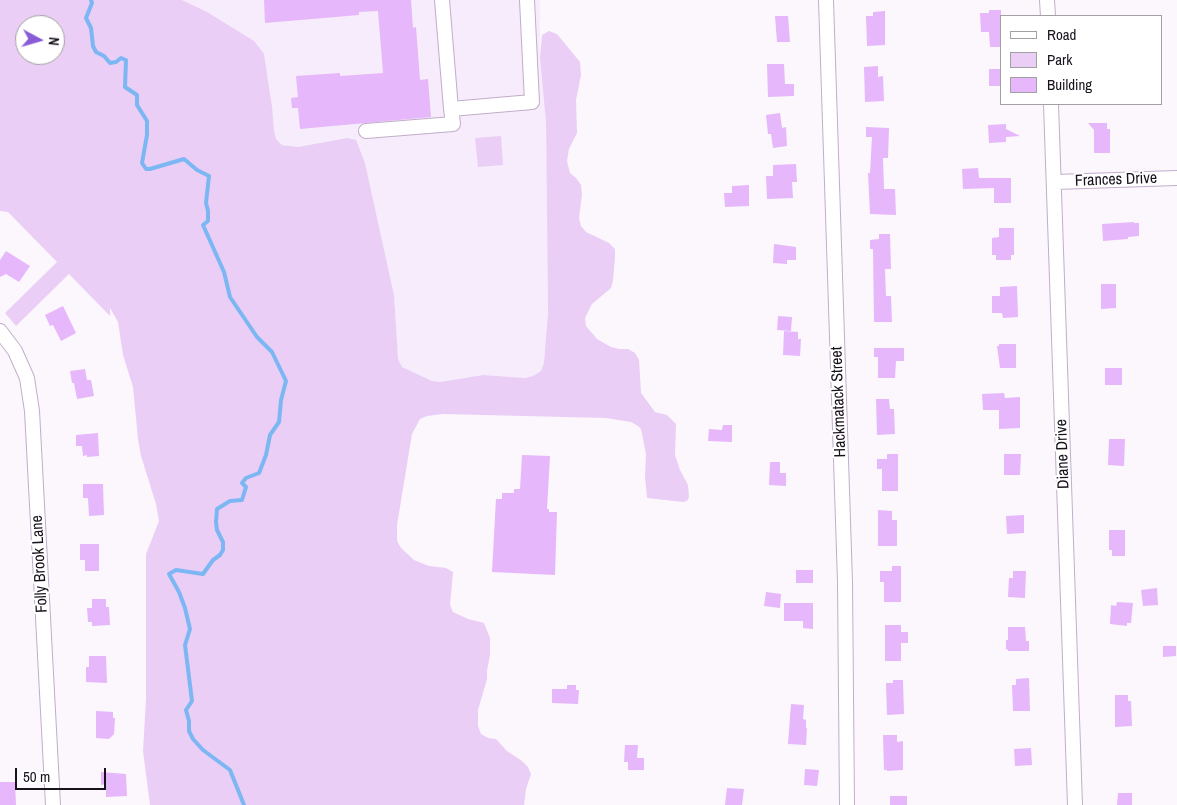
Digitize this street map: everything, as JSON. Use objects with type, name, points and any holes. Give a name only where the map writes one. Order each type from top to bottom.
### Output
[{"type":"street","points":[[366,131],[453,124],[442,0]]},
{"type":"street","points":[[451,109],[532,102],[527,0]]},
{"type":"street","name":"Hackmatack Street","points":[[826,0],[845,582],[848,805]]},
{"type":"street","points":[[1047,0],[1048,15]]},
{"type":"street","name":"Diane Drive","points":[[1051,105],[1075,805]]},
{"type":"street","name":"Frances Drive","points":[[1054,182],[1177,178]]},
{"type":"street","name":"Folly Brook Lane","points":[[0,331],[15,351],[27,378],[32,411],[53,805]]},
{"type":"shaded area","points":[[182,0],[540,0],[540,58],[546,122],[548,312],[544,363],[541,371],[525,378],[483,375],[440,382],[432,381],[402,367],[397,351],[394,295],[365,163],[347,138],[298,147],[282,145],[276,139],[274,131],[268,78]]},
{"type":"green space","points":[[0,0],[182,0],[207,12],[254,41],[264,54],[274,131],[276,139],[282,145],[298,147],[347,138],[356,140],[365,163],[394,295],[398,359],[402,367],[432,381],[440,382],[483,375],[525,378],[533,376],[541,371],[544,363],[548,312],[546,122],[540,58],[542,35],[549,31],[557,34],[580,62],[581,75],[576,100],[577,133],[569,149],[567,161],[570,173],[581,185],[582,195],[579,218],[581,226],[586,232],[609,243],[615,249],[611,288],[592,304],[585,318],[586,326],[597,339],[611,347],[628,349],[635,353],[639,360],[641,393],[655,412],[667,415],[676,424],[675,455],[688,485],[689,497],[687,501],[683,502],[647,498],[646,454],[641,429],[631,422],[606,418],[443,414],[420,419],[412,434],[397,525],[397,541],[401,548],[414,560],[429,566],[446,568],[453,572],[450,605],[453,612],[468,619],[484,623],[490,638],[490,655],[487,679],[478,710],[478,726],[481,734],[488,738],[496,739],[507,751],[528,767],[531,774],[526,789],[524,805],[150,805],[143,751],[146,699],[146,554],[159,521],[156,504],[141,456],[133,387],[123,355],[118,322],[110,308],[110,316],[69,274],[16,326],[5,313],[57,262],[8,212],[0,211]]},
{"type":"green space","points":[[501,136],[503,165],[478,167],[475,138]]},
{"type":"building","points":[[264,0],[411,0],[413,28],[416,27],[420,80],[428,79],[431,117],[300,129],[298,108],[292,108],[291,98],[298,97],[296,76],[340,73],[340,76],[383,73],[378,11],[359,12],[359,15],[265,23]]},
{"type":"building","points":[[989,10],[1001,10],[1000,47],[990,47],[989,32],[981,32],[980,13],[989,13]]},
{"type":"building","points":[[885,11],[885,45],[867,46],[866,16],[873,16],[873,12]]},
{"type":"building","points":[[775,16],[788,16],[790,42],[777,42]]},
{"type":"building","points":[[767,64],[784,64],[785,84],[794,84],[794,96],[768,97]]},
{"type":"building","points":[[878,66],[878,77],[883,76],[884,101],[865,102],[864,67]]},
{"type":"building","points":[[989,69],[1000,69],[1000,86],[989,86]]},
{"type":"building","points":[[780,113],[782,128],[786,127],[787,146],[773,148],[771,134],[768,134],[766,115]]},
{"type":"building","points":[[1088,123],[1107,123],[1107,129],[1110,129],[1110,153],[1094,153],[1094,130]]},
{"type":"building","points":[[1006,124],[1006,129],[1020,136],[1006,137],[1006,142],[989,143],[988,125]]},
{"type":"building","points":[[866,127],[889,128],[888,158],[883,158],[884,189],[895,189],[896,215],[870,214],[868,173],[870,173],[872,137],[866,137]]},
{"type":"building","points":[[796,164],[797,182],[792,182],[793,198],[767,199],[766,176],[773,176],[773,165]]},
{"type":"building","points":[[978,168],[979,178],[1011,178],[1011,203],[994,203],[994,188],[963,189],[962,169]]},
{"type":"building","points":[[749,185],[749,206],[725,207],[724,193],[732,193],[732,186]]},
{"type":"building","points":[[1139,223],[1139,236],[1103,241],[1102,224]]},
{"type":"building","points":[[999,228],[1014,228],[1014,255],[1011,255],[1011,260],[996,260],[996,255],[992,255],[992,238],[999,237]]},
{"type":"building","points":[[879,234],[890,234],[891,269],[885,269],[886,296],[891,296],[892,322],[874,322],[873,249],[870,249],[870,240],[879,239]]},
{"type":"building","points":[[774,244],[796,247],[796,260],[787,260],[787,264],[773,263]]},
{"type":"building","points":[[6,251],[30,266],[19,282],[6,274],[0,277],[0,260]]},
{"type":"building","points":[[1101,284],[1116,284],[1116,308],[1101,309]]},
{"type":"building","points":[[1017,286],[1018,317],[1003,318],[1002,313],[992,313],[992,296],[1000,296],[1000,287]]},
{"type":"building","points":[[63,306],[76,333],[61,341],[53,325],[50,326],[45,315]]},
{"type":"building","points":[[778,316],[792,317],[791,331],[777,330]]},
{"type":"building","points":[[784,331],[798,332],[798,339],[801,339],[800,356],[783,355]]},
{"type":"building","points":[[999,344],[1016,344],[1016,368],[1000,368],[997,346]]},
{"type":"building","points":[[874,348],[904,348],[904,361],[896,361],[895,378],[878,378],[878,357],[874,357]]},
{"type":"building","points":[[1105,368],[1122,368],[1122,385],[1105,385]]},
{"type":"building","points":[[85,369],[87,380],[91,380],[94,396],[77,399],[70,371]]},
{"type":"building","points":[[1004,393],[1005,398],[1020,397],[1020,428],[999,429],[999,410],[983,410],[982,394]]},
{"type":"building","points":[[876,399],[889,399],[890,409],[894,409],[895,434],[877,435]]},
{"type":"building","points":[[723,425],[732,425],[732,442],[708,441],[709,429],[722,430]]},
{"type":"building","points":[[98,433],[99,456],[83,456],[82,446],[76,446],[76,435]]},
{"type":"building","points":[[1109,439],[1125,439],[1124,466],[1108,465]]},
{"type":"building","points":[[887,454],[898,454],[898,491],[882,491],[882,469],[877,469],[877,459],[887,459]]},
{"type":"building","points":[[1004,454],[1021,454],[1020,475],[1004,475]]},
{"type":"building","points":[[522,455],[550,456],[547,509],[549,509],[549,512],[557,512],[555,575],[492,572],[496,499],[502,499],[502,493],[514,493],[514,489],[520,489]]},
{"type":"building","points":[[770,462],[780,462],[780,473],[786,473],[786,486],[769,485]]},
{"type":"building","points":[[83,484],[103,484],[104,515],[89,516],[88,498],[83,498]]},
{"type":"building","points":[[878,510],[892,511],[892,520],[897,520],[897,546],[878,546]]},
{"type":"building","points":[[1024,515],[1024,533],[1007,534],[1006,516]]},
{"type":"building","points":[[1109,530],[1125,530],[1125,556],[1112,556],[1112,550],[1109,550]]},
{"type":"building","points":[[80,544],[99,544],[99,571],[85,571],[85,560],[80,560]]},
{"type":"building","points":[[892,566],[901,566],[901,602],[884,602],[884,582],[880,582],[880,571],[892,571]]},
{"type":"building","points":[[796,570],[813,570],[813,583],[796,583]]},
{"type":"building","points":[[1013,571],[1026,571],[1025,598],[1008,597],[1009,578],[1013,578]]},
{"type":"building","points":[[1157,588],[1158,605],[1143,606],[1141,590]]},
{"type":"building","points":[[766,592],[781,594],[780,608],[764,606]]},
{"type":"building","points":[[92,599],[106,599],[106,607],[109,607],[110,625],[92,626],[92,622],[88,622],[87,608],[92,608]]},
{"type":"building","points":[[1117,602],[1133,603],[1131,623],[1127,623],[1127,626],[1110,624],[1111,605],[1116,606]]},
{"type":"building","points":[[784,603],[813,603],[813,629],[803,628],[803,621],[784,621]]},
{"type":"building","points":[[885,625],[901,625],[901,632],[908,632],[908,643],[901,643],[901,661],[885,661]]},
{"type":"building","points":[[1008,627],[1025,627],[1026,641],[1029,641],[1029,651],[1006,650]]},
{"type":"building","points":[[1163,646],[1176,646],[1176,656],[1163,657]]},
{"type":"building","points":[[89,656],[106,656],[107,683],[86,682],[86,667],[89,667]]},
{"type":"building","points":[[1029,678],[1030,711],[1013,711],[1012,685],[1016,685],[1016,679]]},
{"type":"building","points":[[893,680],[903,680],[904,714],[887,715],[886,683],[893,683]]},
{"type":"building","points":[[567,685],[576,685],[576,690],[579,690],[578,704],[552,703],[552,689],[567,689]]},
{"type":"building","points":[[1115,695],[1128,695],[1128,701],[1131,701],[1132,726],[1115,727]]},
{"type":"building","points":[[791,704],[804,705],[803,719],[806,720],[807,728],[806,745],[788,744]]},
{"type":"building","points":[[96,711],[113,712],[113,718],[115,718],[114,734],[109,739],[96,738]]},
{"type":"building","points":[[883,735],[897,735],[897,742],[903,741],[903,770],[884,770]]},
{"type":"building","points":[[625,745],[638,745],[637,758],[644,758],[644,770],[628,770],[628,762],[624,762]]},
{"type":"building","points":[[1031,748],[1032,765],[1015,766],[1014,749]]},
{"type":"building","points":[[805,769],[819,770],[817,786],[804,785]]},
{"type":"building","points":[[101,772],[126,774],[127,796],[106,797],[106,784],[101,785]]},
{"type":"building","points":[[0,782],[15,782],[16,805],[0,805]]},
{"type":"building","points":[[727,788],[744,789],[742,805],[725,805]]},
{"type":"building","points":[[1118,793],[1132,793],[1132,805],[1117,805]]},
{"type":"building","points":[[890,796],[907,796],[907,805],[890,805]]},
{"type":"waterway","points":[[91,0],[92,3],[86,18],[91,28],[93,46],[96,52],[104,56],[110,63],[116,62],[121,58],[126,60],[125,87],[137,95],[137,105],[147,121],[147,135],[142,163],[146,169],[150,169],[184,159],[197,170],[209,176],[206,203],[208,221],[203,225],[224,272],[230,297],[257,337],[272,352],[286,381],[281,400],[279,422],[270,435],[266,455],[259,473],[246,478],[242,483],[246,487],[242,500],[230,501],[217,509],[217,530],[223,542],[223,550],[220,555],[213,560],[203,574],[176,570],[169,574],[179,592],[190,629],[185,645],[192,701],[186,710],[189,731],[193,739],[203,750],[230,770],[244,805]]}]
